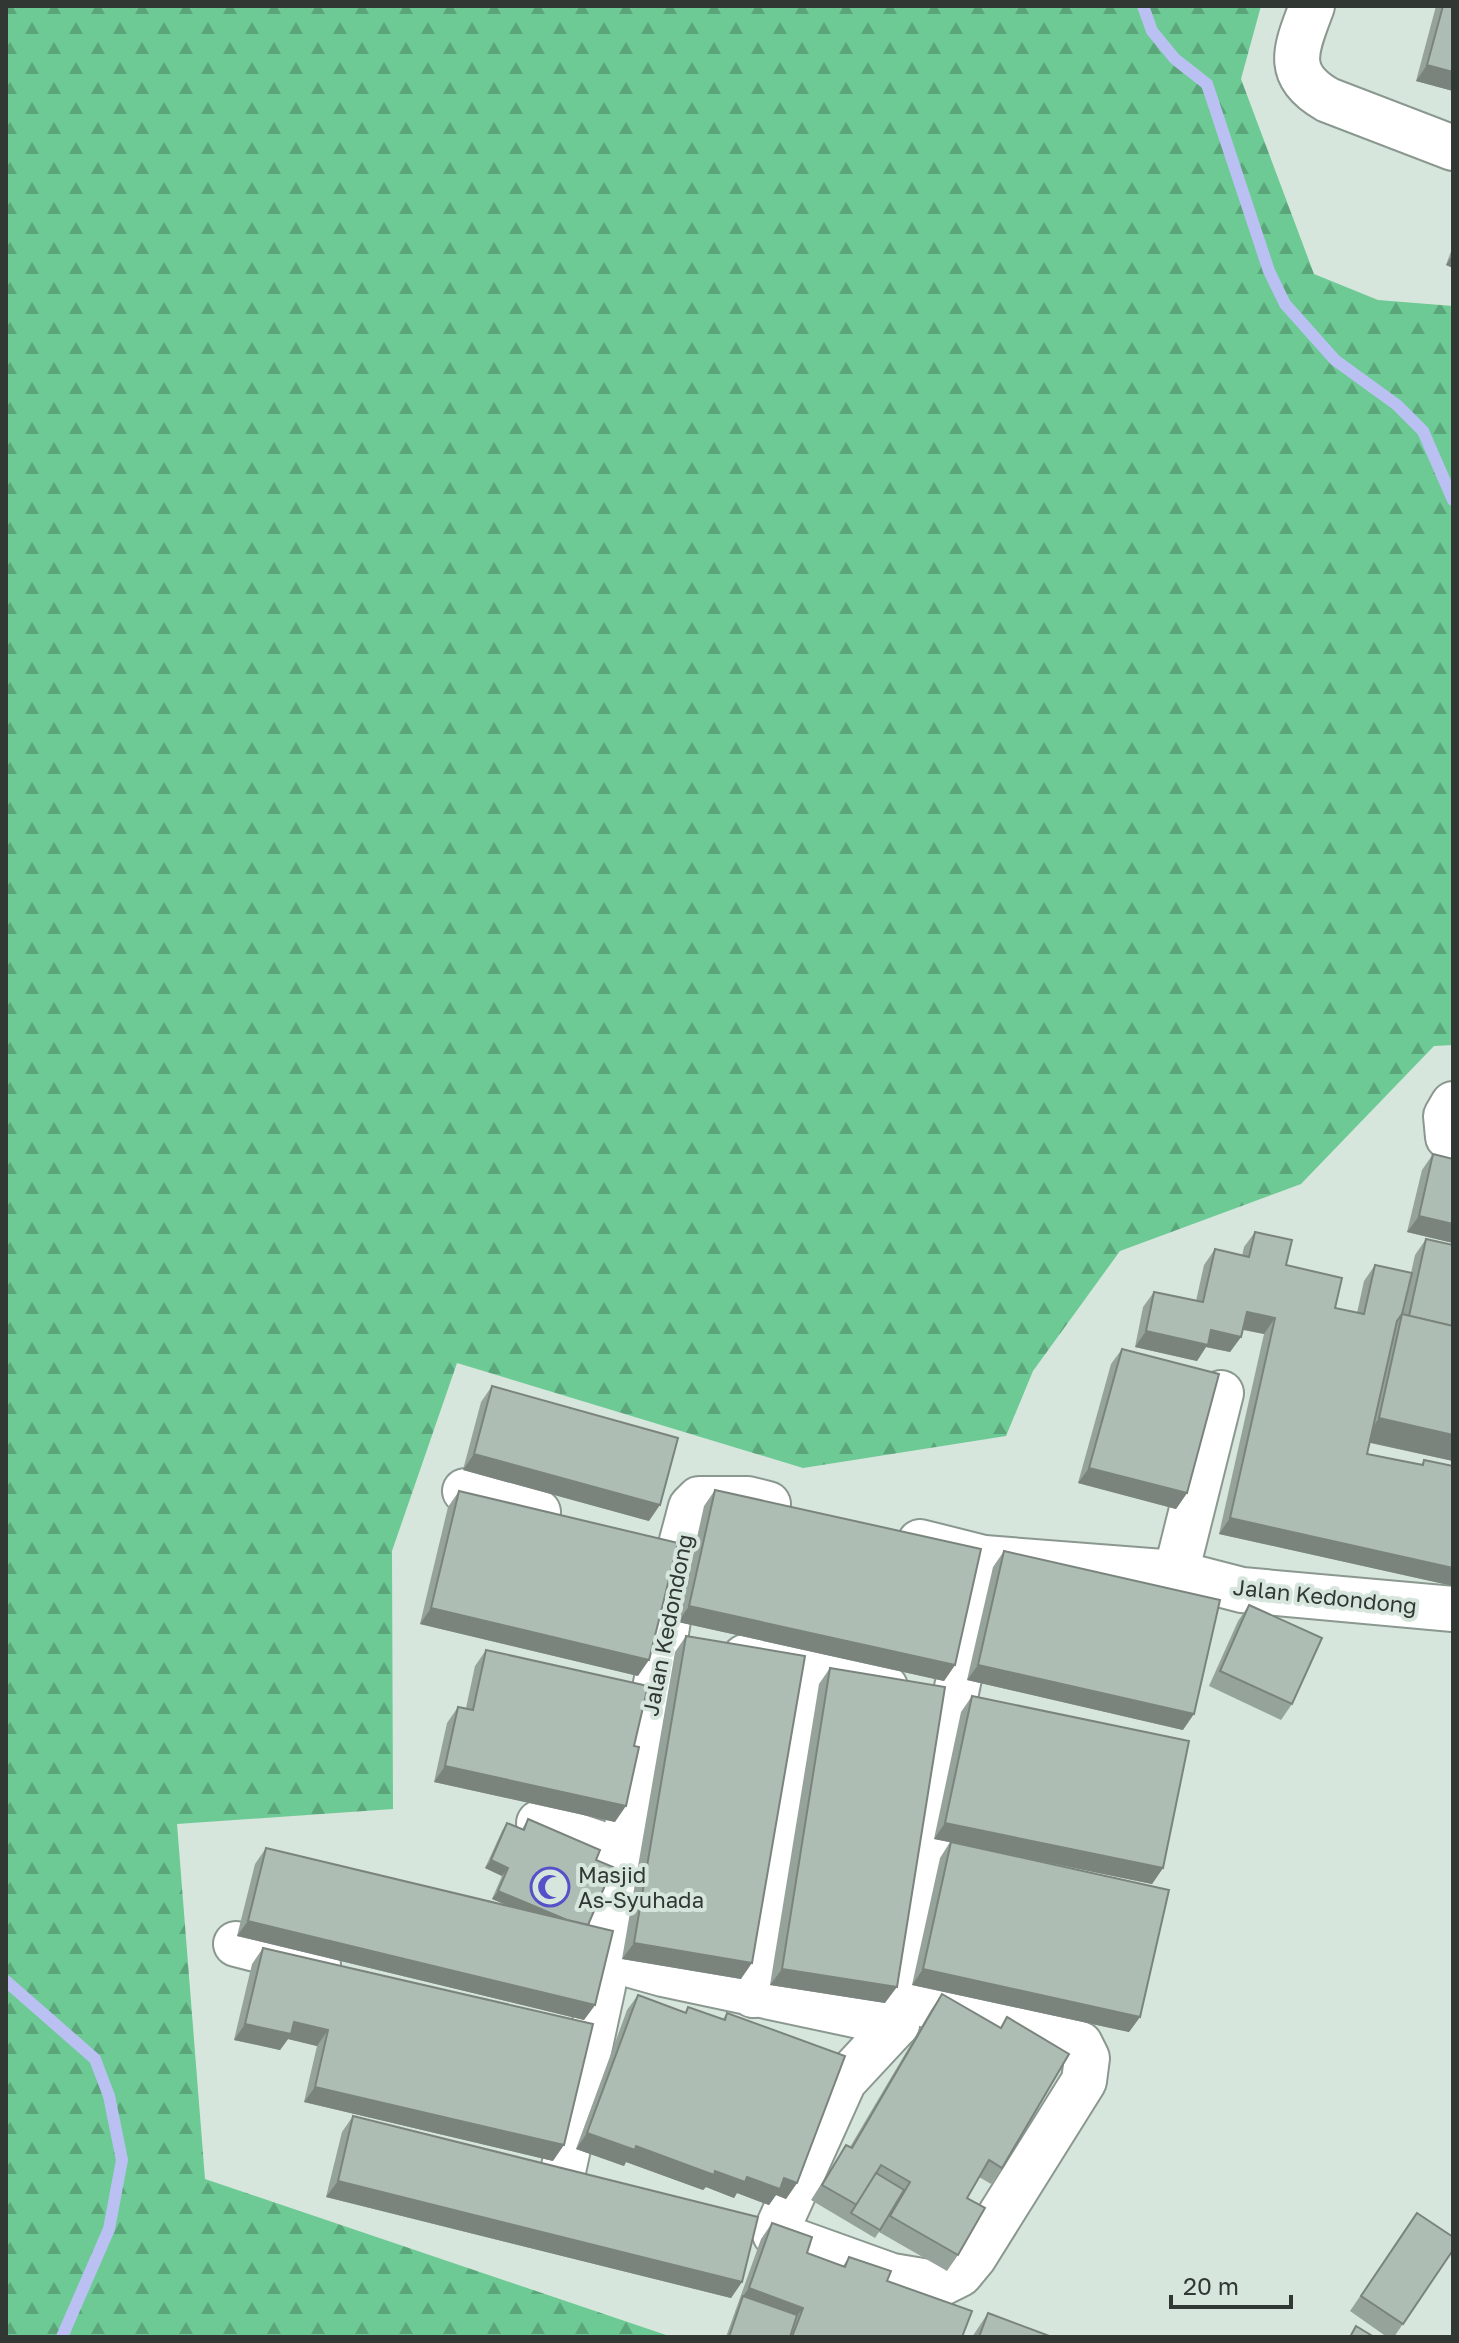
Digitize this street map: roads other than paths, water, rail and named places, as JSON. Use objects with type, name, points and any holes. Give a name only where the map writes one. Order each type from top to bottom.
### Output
[{"type":"street","points":[[1312,6],[1297,46],[1296,70],[1312,91],[1453,148]]},
{"type":"street","points":[[1453,1104],[1446,1116],[1448,1137],[1453,1140]]},
{"type":"street","points":[[1176,1573],[1221,1393]]},
{"type":"street","points":[[465,1491],[572,1522]]},
{"type":"street","name":"Jalan Kedondong","points":[[516,2166],[578,2180],[591,2036],[622,1851],[637,1693],[665,1639],[664,1548],[699,1499],[748,1499],[807,1514]]},
{"type":"street","name":"Jalan Kedondong","points":[[881,1532],[984,1558],[1176,1573],[1242,1590],[1453,1609]]},
{"type":"street","points":[[775,2234],[844,2081],[899,2012],[954,1702],[984,1558]]},
{"type":"street","points":[[665,1639],[999,1712]]},
{"type":"street","points":[[753,1995],[807,1671]]},
{"type":"street","points":[[539,1823],[622,1851]]},
{"type":"street","points":[[928,1845],[973,1854]]},
{"type":"street","points":[[236,1944],[358,1976]]},
{"type":"street","points":[[606,1958],[753,1995],[899,2012],[1063,2037],[1080,2044],[1087,2058],[1084,2081],[974,2257],[960,2274],[940,2284],[892,2276],[775,2234],[730,2222]]},
{"type":"street","points":[[548,2025],[591,2036]]},
{"type":"waterway","points":[[1143,6],[1152,31],[1175,59],[1207,84],[1269,271],[1285,304],[1335,360],[1397,405],[1423,431],[1453,500]]},
{"type":"waterway","points":[[6,1981],[95,2059],[109,2096],[122,2160],[109,2229],[62,2337]]},
{"type":"place","name":"Masjid As-Syuhada","points":[[550,1887]]}]
